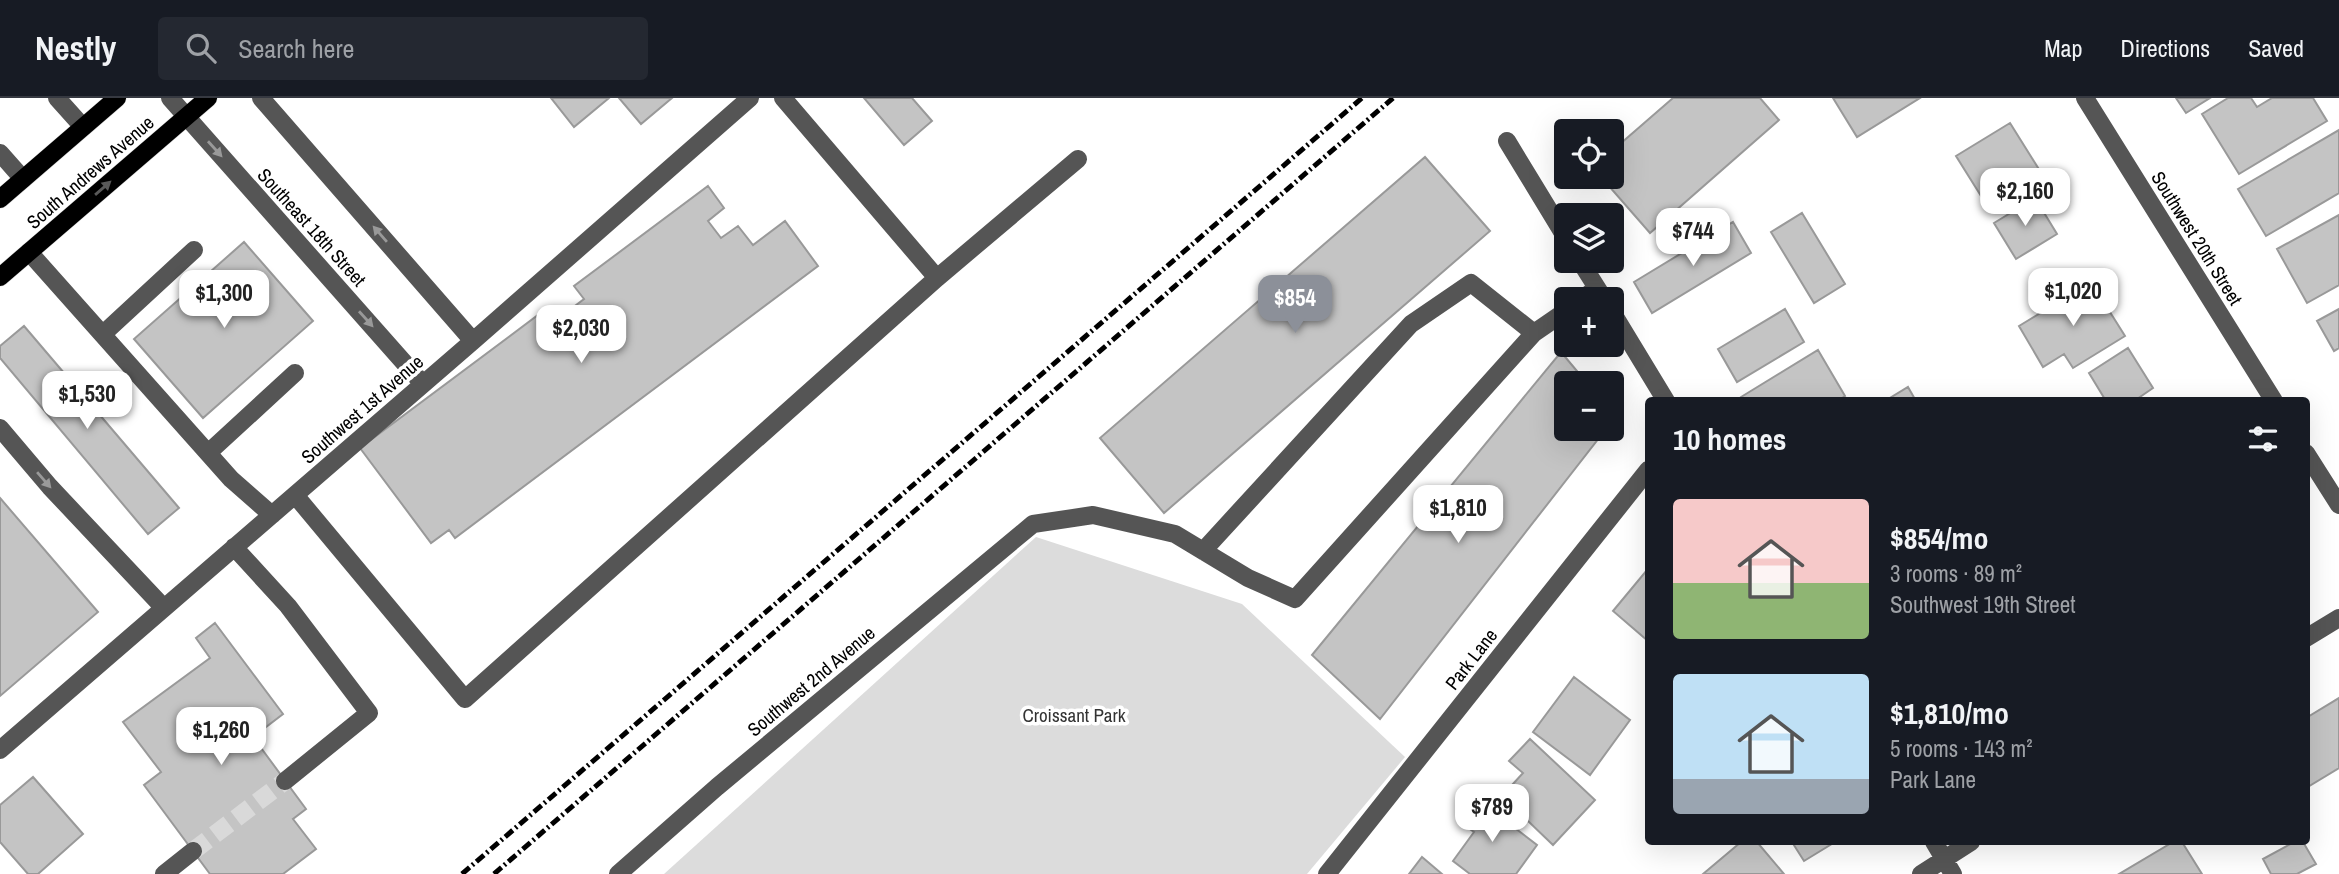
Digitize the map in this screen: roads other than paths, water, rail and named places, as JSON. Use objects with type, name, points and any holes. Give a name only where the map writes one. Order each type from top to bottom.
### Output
[{"type":"main road","name":"South Andrews Avenue","points":[[0,199],[117,98]]},
{"type":"main road","name":"South Andrews Avenue","points":[[0,277],[208,98]]},
{"type":"street","points":[[57,98],[83,127]]},
{"type":"street","name":"Southeast 18th Street","points":[[170,98],[423,384]]},
{"type":"street","points":[[261,98],[473,341]]},
{"type":"street","name":"Southwest 1st Avenue","points":[[0,750],[750,98]]},
{"type":"street","points":[[783,98],[937,278]]},
{"type":"street","name":"Southwest 20th Street","points":[[2085,98],[2272,397]]},
{"type":"street","points":[[1507,141],[1554,218]]},
{"type":"street","points":[[0,153],[23,178]]},
{"type":"street","points":[[295,495],[464,699],[937,278],[1078,159]]},
{"type":"street","points":[[103,334],[194,250]]},
{"type":"street","points":[[29,252],[231,479],[272,515]]},
{"type":"street","points":[[1534,333],[1471,283],[1411,324],[1203,551],[1248,578],[1295,599],[1534,333],[1554,319]]},
{"type":"street","points":[[1624,333],[1664,397]]},
{"type":"street","points":[[208,453],[295,373]]},
{"type":"street","points":[[0,428],[50,487],[164,608]]},
{"type":"street","points":[[2310,459],[2339,505]]},
{"type":"street","name":"Park Lane","points":[[1327,874],[1645,474]]},
{"type":"street","name":"Southwest 2nd Avenue","points":[[618,874],[717,787],[1033,524],[1093,515],[1175,534],[1203,551]]},
{"type":"street","points":[[234,547],[288,606],[369,713],[285,781]]},
{"type":"street","points":[[2310,636],[2339,618]]},
{"type":"street","points":[[1936,845],[1948,866]]},
{"type":"street","points":[[1921,874],[1948,866],[1968,845]]},
{"type":"street","points":[[164,874],[193,852]]},
{"type":"tunnel","points":[[193,851],[285,781]]},
{"type":"railway","points":[[462,874],[1362,98]]},
{"type":"railway","points":[[494,874],[1393,98]]},
{"type":"park label","name":"Croissant Park","points":[[1074,715]]}]
